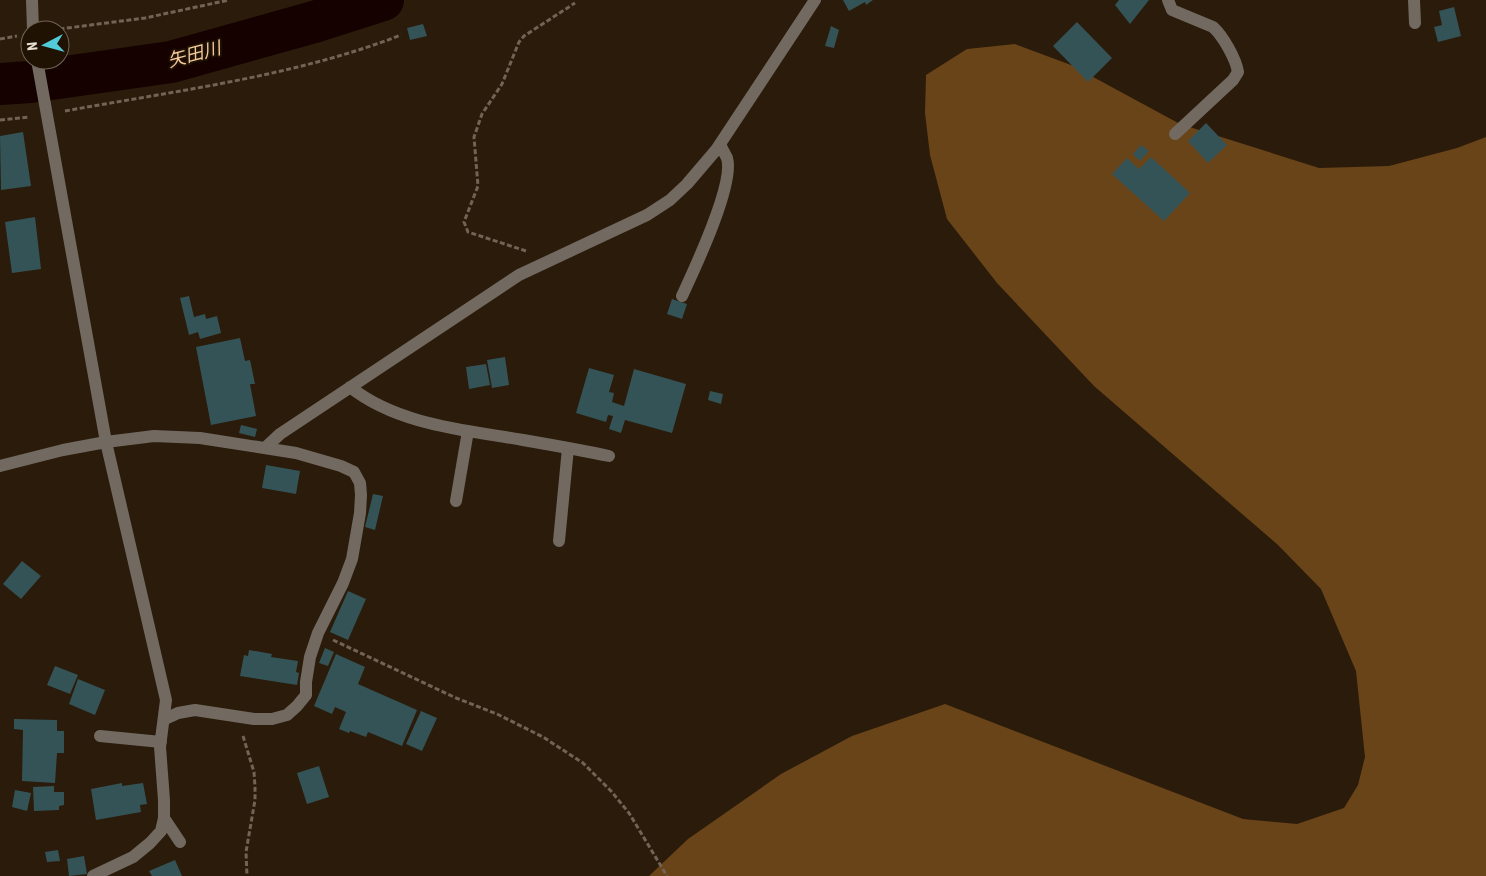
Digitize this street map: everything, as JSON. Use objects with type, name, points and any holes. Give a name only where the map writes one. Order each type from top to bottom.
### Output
[{"type":"street","points":[[32,0],[32,20]]},
{"type":"street","points":[[265,448],[280,434],[504,285],[519,276],[647,216],[670,200],[687,184],[720,144],[815,0]]},
{"type":"street","points":[[1168,0],[1172,10],[1218,32],[1237,64],[1238,72],[1233,80],[1175,134]]},
{"type":"street","points":[[1414,0],[1415,23]]},
{"type":"street","points":[[40,70],[106,442],[166,700],[161,742],[164,818],[160,831],[150,843],[133,857],[93,876]]},
{"type":"street","points":[[682,296],[698,263],[723,196],[728,159],[720,144]]},
{"type":"street","points":[[350,388],[381,407],[412,418],[468,431],[609,456]]},
{"type":"street","points":[[456,501],[468,431]]},
{"type":"street","points":[[0,466],[63,450],[154,436],[200,438],[296,453],[341,466],[354,472],[360,483],[361,495],[360,513],[352,559],[343,583],[318,633],[310,657],[306,695],[298,706],[286,715],[272,719],[243,718],[194,710],[165,718]]},
{"type":"street","points":[[559,541],[568,448]]},
{"type":"street","points":[[100,736],[161,742]]},
{"type":"street","points":[[164,818],[180,842]]},
{"type":"path","points":[[70,28],[145,18],[229,0]]},
{"type":"path","points":[[542,265],[524,250],[468,232],[464,222],[478,186],[474,137],[482,114],[510,68],[519,42],[524,36],[575,3]]},
{"type":"path","points":[[0,120],[47,114],[247,78],[370,47],[401,35]]},
{"type":"path","points":[[318,633],[456,698],[497,714],[543,737],[583,762],[629,813],[666,876]]},
{"type":"path","points":[[243,718],[242,732],[254,772],[256,800],[246,852],[247,876]]},
{"type":"shaded area","points":[[1015,44],[1071,65],[1180,124],[1319,168],[1389,166],[1457,148],[1486,137],[1486,876],[649,876],[688,839],[781,774],[852,736],[945,704],[1243,819],[1297,824],[1344,808],[1358,785],[1365,757],[1356,671],[1321,589],[1278,545],[1094,386],[997,283],[947,219],[930,155],[925,113],[926,75],[967,49]]},
{"type":"building","points":[[843,0],[873,0],[866,5],[865,2],[849,11]]},
{"type":"building","points":[[1119,0],[1149,0],[1130,24],[1115,5]]},
{"type":"building","points":[[1454,7],[1461,36],[1438,42],[1434,27],[1442,25],[1439,11]]},
{"type":"building","points":[[1077,22],[1112,58],[1088,82],[1053,46]]},
{"type":"building","points":[[423,24],[427,36],[410,40],[407,28]]},
{"type":"building","points":[[831,26],[839,30],[834,48],[825,46]]},
{"type":"building","points":[[1206,123],[1227,145],[1208,163],[1188,141]]},
{"type":"building","points":[[23,132],[31,186],[1,190],[0,136]]},
{"type":"building","points":[[1141,145],[1149,151],[1140,161],[1133,154]]},
{"type":"building","points":[[1151,157],[1190,193],[1164,221],[1112,174],[1127,158],[1139,169]]},
{"type":"building","points":[[35,217],[41,269],[12,273],[5,222]]},
{"type":"building","points":[[189,296],[194,317],[205,314],[206,319],[217,316],[221,333],[200,339],[198,332],[189,335],[180,298]]},
{"type":"building","points":[[672,299],[687,304],[682,319],[667,314]]},
{"type":"building","points":[[240,338],[245,361],[250,360],[255,384],[250,384],[256,416],[211,425],[196,347]]},
{"type":"building","points":[[505,357],[509,385],[492,388],[487,360]]},
{"type":"building","points":[[486,364],[490,385],[469,389],[466,367]]},
{"type":"building","points":[[589,368],[614,375],[609,392],[614,393],[612,402],[624,406],[634,369],[686,384],[672,433],[625,420],[621,433],[609,429],[613,416],[608,415],[606,422],[576,413]]},
{"type":"building","points":[[710,391],[723,394],[721,404],[708,400]]},
{"type":"building","points":[[241,425],[257,429],[255,437],[239,433]]},
{"type":"building","points":[[266,465],[300,471],[296,494],[262,488]]},
{"type":"building","points":[[373,494],[383,496],[375,530],[365,527]]},
{"type":"building","points":[[22,561],[41,576],[21,599],[3,584]]},
{"type":"building","points":[[348,591],[366,599],[348,640],[330,632]]},
{"type":"building","points":[[325,648],[334,652],[328,666],[319,663]]},
{"type":"building","points":[[249,650],[272,654],[271,657],[298,661],[296,672],[299,673],[297,685],[240,676],[244,655],[248,656]]},
{"type":"building","points":[[336,654],[365,667],[358,684],[417,710],[402,746],[368,732],[366,737],[339,729],[346,712],[335,707],[332,714],[314,706]]},
{"type":"building","points":[[55,666],[78,675],[70,694],[47,685]]},
{"type":"building","points":[[78,679],[105,690],[95,715],[69,704]]},
{"type":"building","points":[[421,711],[437,718],[422,751],[406,744]]},
{"type":"building","points":[[14,719],[57,720],[57,731],[64,731],[64,753],[57,753],[55,783],[22,781],[23,730],[14,729]]},
{"type":"building","points":[[319,766],[329,797],[307,804],[297,773]]},
{"type":"building","points":[[122,783],[122,786],[143,783],[147,804],[140,805],[141,812],[96,820],[91,789]]},
{"type":"building","points":[[54,786],[54,792],[64,792],[64,805],[59,806],[59,810],[34,811],[33,787]]},
{"type":"building","points":[[15,790],[31,793],[27,811],[12,807]]},
{"type":"building","points":[[58,850],[60,861],[47,862],[45,852]]},
{"type":"building","points":[[84,856],[87,874],[69,876],[67,859]]},
{"type":"building","points":[[175,860],[182,876],[152,876],[149,871]]},
{"type":"waterway","name":"矢田川","points":[[0,84],[30,82],[171,62],[314,22],[383,0]]}]
